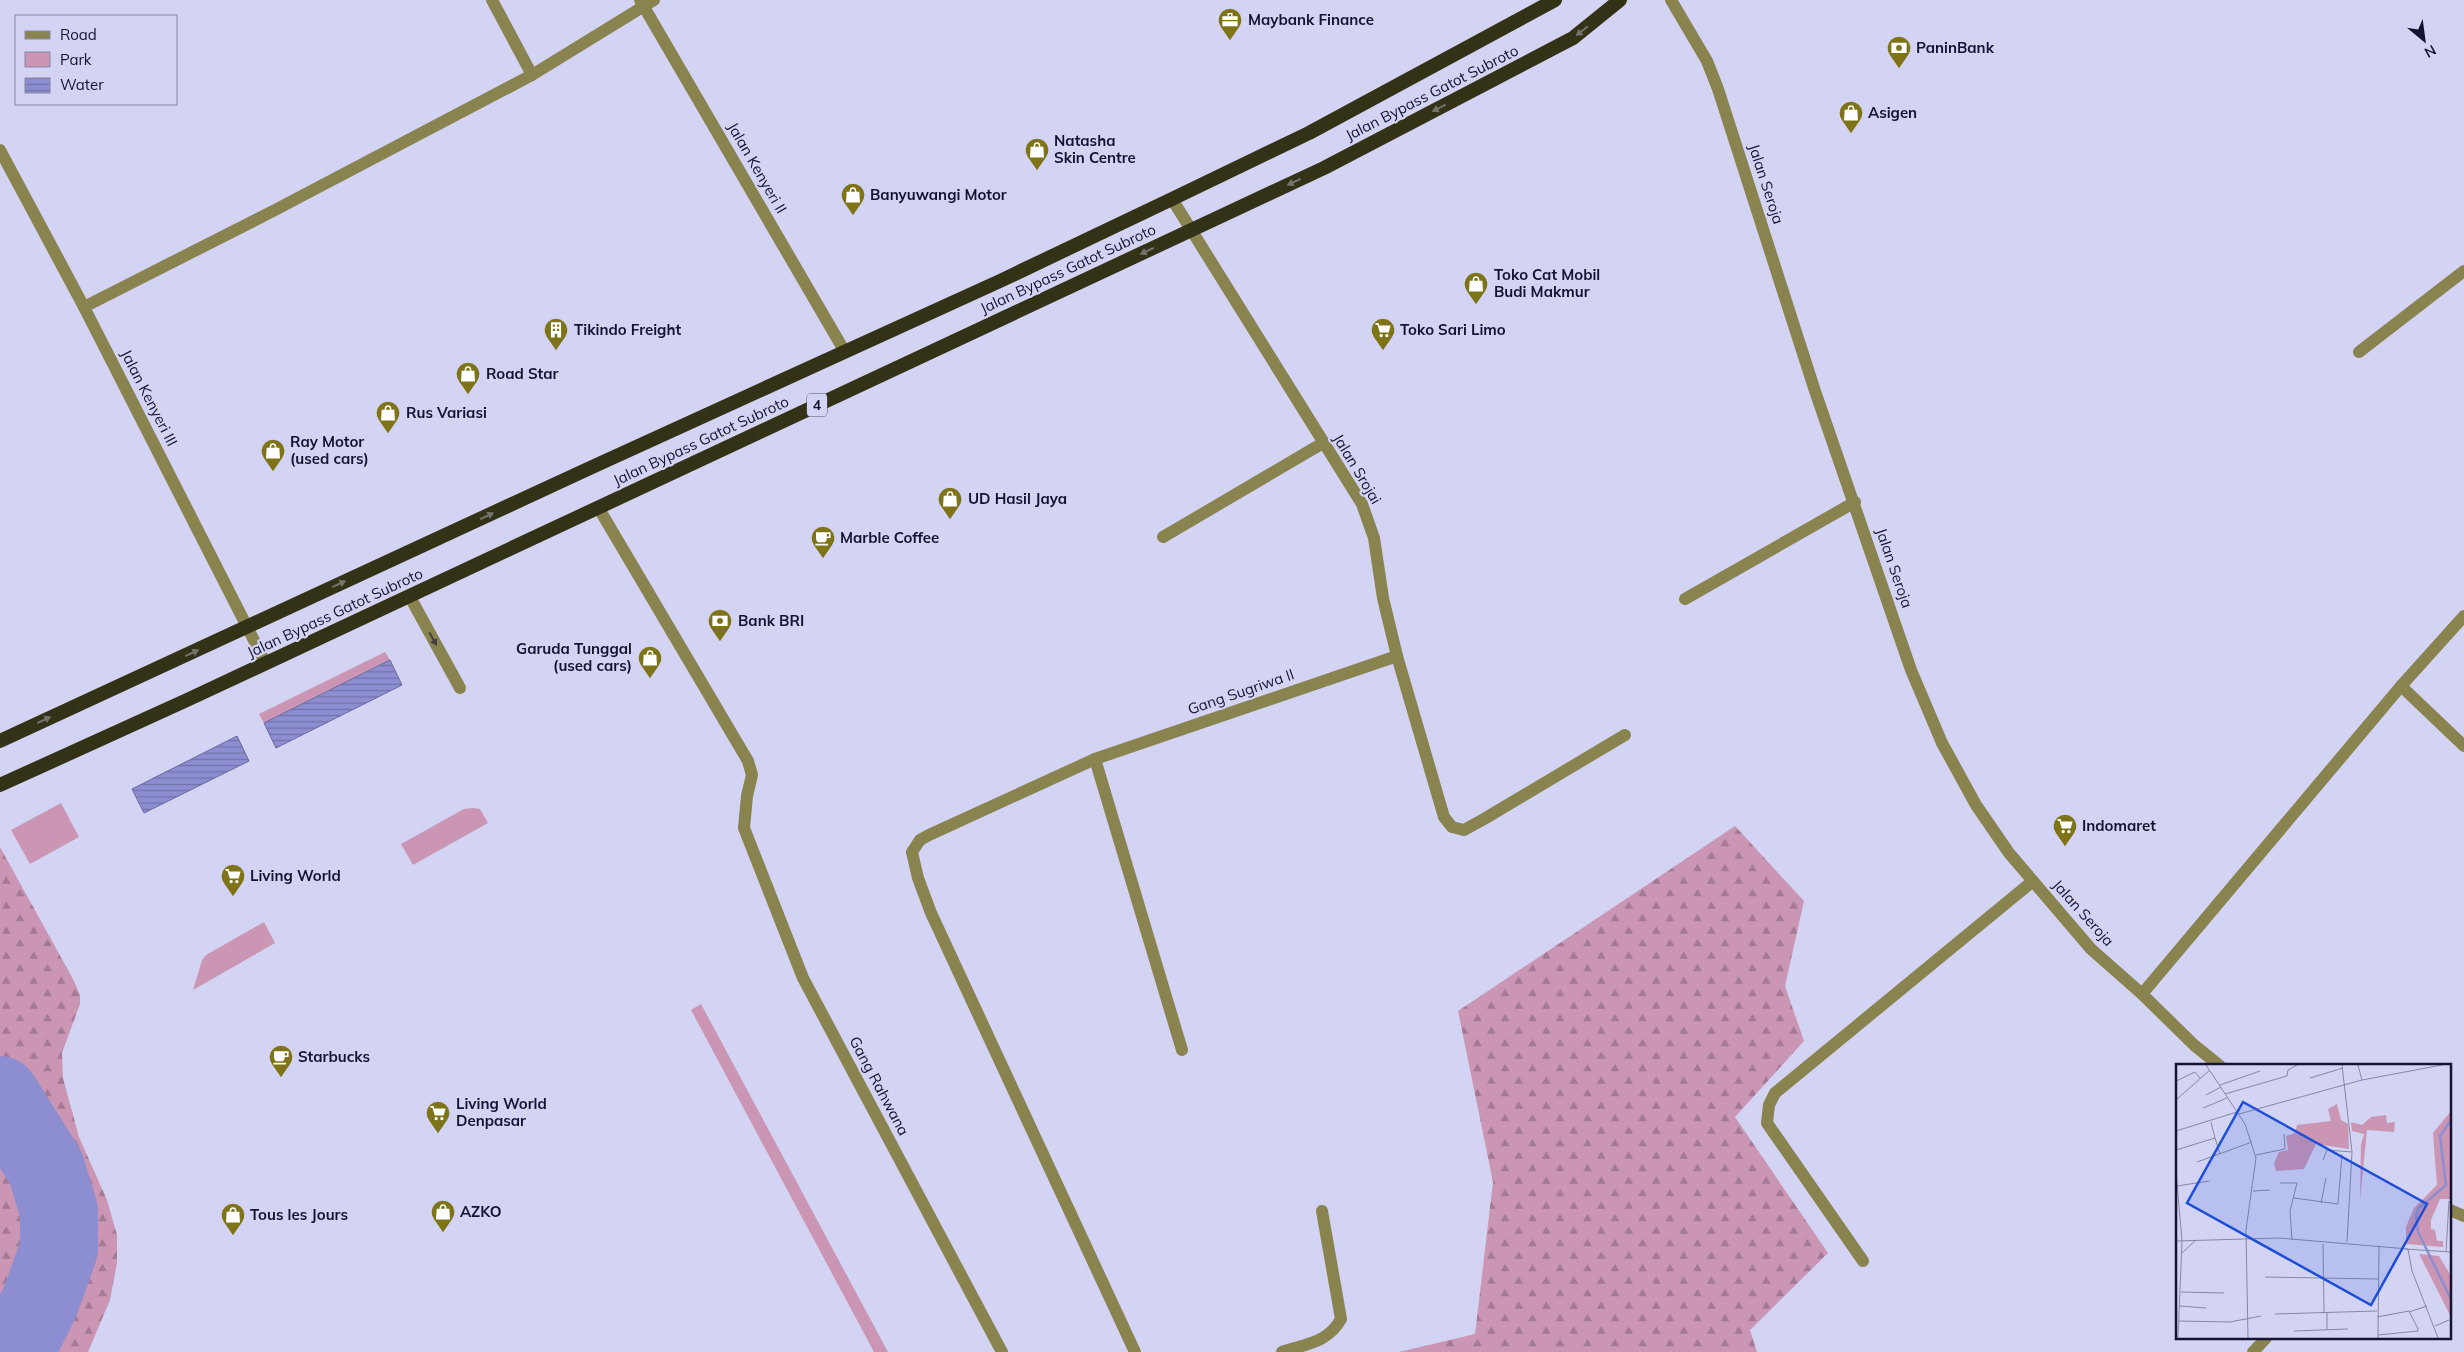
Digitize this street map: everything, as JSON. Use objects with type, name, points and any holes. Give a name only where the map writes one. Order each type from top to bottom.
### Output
[{"type":"highway","name":"Jalan Bypass Gatot Subroto","points":[[0,741],[845,352],[1172,199],[1309,133],[1555,0]]},
{"type":"highway","name":"Jalan Bypass Gatot Subroto","points":[[0,785],[410,597],[598,507],[1324,168],[1573,38],[1620,0]]},
{"type":"street","points":[[492,0],[532,75]]},
{"type":"street","name":"Jalan Seroja","points":[[1670,0],[1706,61],[1718,89],[1742,159],[1815,392],[1855,502],[1911,670],[1942,743],[1976,805],[2009,853],[2091,949],[2142,994],[2194,1045],[2218,1064]]},
{"type":"street","points":[[84,307],[532,75],[645,2]]},
{"type":"street","name":"Jalan Kenyeri II","points":[[645,2],[845,352]]},
{"type":"street","name":"Jalan Kenyeri III","points":[[0,150],[84,307],[265,662]]},
{"type":"street","name":"Jalan Srojai","points":[[1172,199],[1362,504],[1374,538],[1383,598],[1397,656],[1444,817],[1452,828],[1464,830],[1625,735]]},
{"type":"street","points":[[2359,352],[2464,271]]},
{"type":"street","points":[[1163,537],[1323,443]]},
{"type":"street","points":[[1685,599],[1855,502]]},
{"type":"street","name":"Gang Rahwana","points":[[598,507],[748,762],[752,775],[744,828],[803,978],[1002,1352]]},
{"type":"street","points":[[410,597],[460,688]]},
{"type":"street","points":[[2142,994],[2401,686],[2464,616]]},
{"type":"street","name":"Gang Sugriwa II","points":[[1135,1352],[931,913],[918,878],[912,852],[920,840],[929,835],[1095,759],[1397,656]]},
{"type":"street","points":[[2401,686],[2464,746]]},
{"type":"street","points":[[1095,759],[1182,1050]]},
{"type":"street","points":[[1863,1261],[1767,1123],[1769,1105],[1775,1093],[2033,881]]},
{"type":"street","points":[[1282,1352],[1320,1340],[1335,1331],[1341,1319],[1322,1211]]},
{"type":"street","points":[[2452,1211],[2464,1216]]},
{"type":"street","points":[[2253,1352],[2264,1340]]},
{"type":"green space","points":[[385,652],[390,660],[264,723],[259,714]]},
{"type":"green space","points":[[61,803],[79,837],[30,864],[11,830]]},
{"type":"green space","points":[[464,809],[480,809],[488,823],[413,865],[401,844]]},
{"type":"green space","points":[[1735,826],[1804,901],[1785,986],[1804,1041],[1735,1117],[1828,1253],[1750,1330],[1757,1352],[1399,1352],[1475,1334],[1493,1182],[1458,1011]]},
{"type":"green space","points":[[0,847],[80,995],[80,1004],[62,1053],[63,1078],[79,1137],[107,1200],[117,1235],[117,1263],[110,1300],[88,1352],[0,1352]]},
{"type":"green space","points":[[264,922],[275,943],[193,990],[202,960],[206,955]]},
{"type":"green space","points":[[701,1004],[888,1352],[874,1352],[691,1010]]},
{"type":"water","points":[[390,660],[402,685],[276,748],[264,723]]},
{"type":"water","points":[[237,736],[249,761],[144,813],[132,789]]},
{"type":"waterway","points":[[0,1095],[46,1168],[59,1211],[59,1249],[40,1302],[15,1352]]},
{"type":"place","name":"Maybank Finance","points":[[1230,41]]},
{"type":"place","name":"PaninBank","points":[[1899,69]]},
{"type":"place","name":"Asigen","points":[[1851,134]]},
{"type":"place","name":"Natasha Skin Centre","points":[[1037,171]]},
{"type":"place","name":"Banyuwangi Motor","points":[[853,216]]},
{"type":"place","name":"Toko Cat Mobil Budi Makmur","points":[[1476,305]]},
{"type":"place","name":"Tikindo Freight","points":[[556,351]]},
{"type":"place","name":"Toko Sari Limo","points":[[1383,351]]},
{"type":"place","name":"Road Star","points":[[468,395]]},
{"type":"place","name":"Rus Variasi","points":[[388,434]]},
{"type":"place","name":"Ray Motor (used cars)","points":[[273,472]]},
{"type":"place","name":"UD Hasil Jaya","points":[[950,520]]},
{"type":"place","name":"Marble Coffee","points":[[823,559]]},
{"type":"place","name":"Bank BRI","points":[[720,642]]},
{"type":"place","name":"Garuda Tunggal (used cars)","points":[[650,679]]},
{"type":"place","name":"Indomaret","points":[[2065,847]]},
{"type":"place","name":"Living World","points":[[233,897]]},
{"type":"place","name":"Starbucks","points":[[281,1078]]},
{"type":"place","name":"Living World Denpasar","points":[[438,1134]]},
{"type":"place","name":"AZKO","points":[[443,1233]]},
{"type":"place","name":"Tous les Jours","points":[[233,1236]]}]
